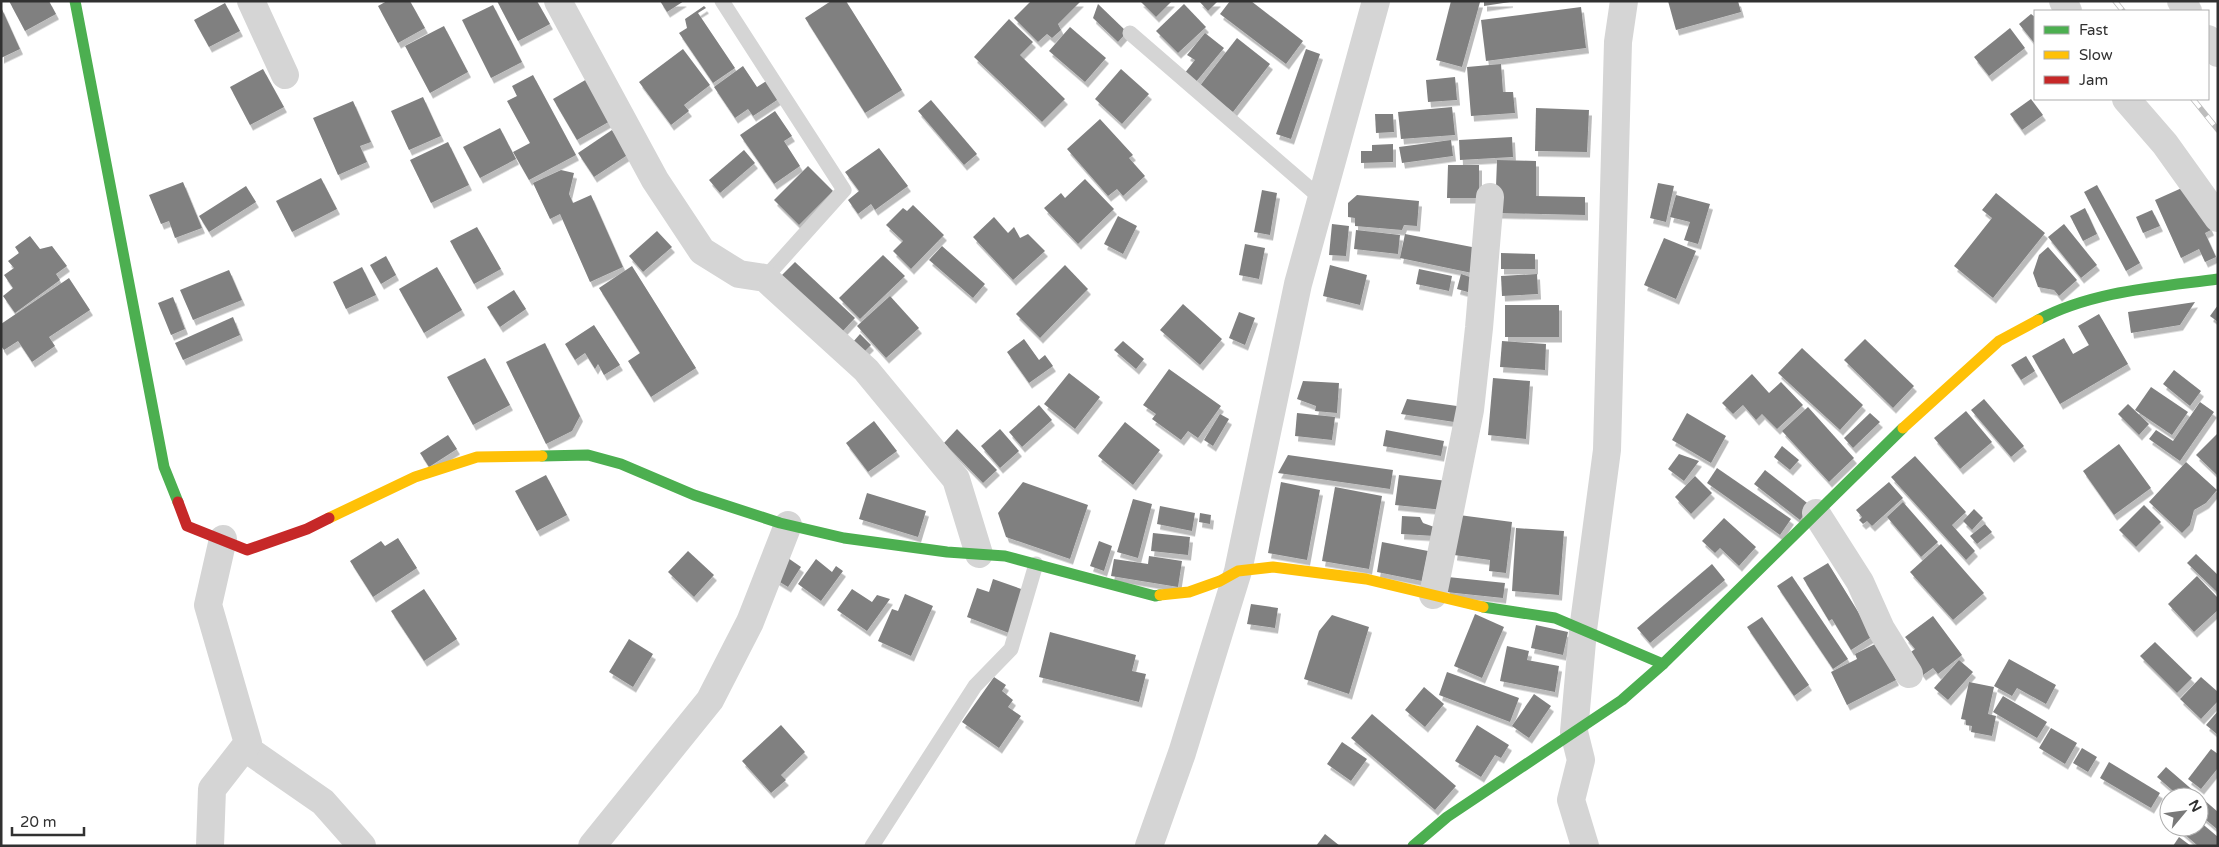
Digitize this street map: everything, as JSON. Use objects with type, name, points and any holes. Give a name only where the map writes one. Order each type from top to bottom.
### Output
[{"type":"street","points":[[75,1],[164,467],[187,526],[247,550],[307,529],[415,477],[477,457],[540,454],[588,455],[621,464],[694,495],[788,525],[844,538],[1005,556],[1155,596],[1188,592],[1220,581],[1238,571],[1273,567],[1366,579],[1472,605],[1555,618],[1664,664]]},
{"type":"street","points":[[251,1],[285,75]]},
{"type":"street","points":[[558,1],[655,180],[702,251],[739,274],[765,278],[866,370],[956,479],[979,554]]},
{"type":"street","points":[[1149,846],[1182,753],[1238,571],[1298,284],[1323,200],[1376,1]]},
{"type":"street","points":[[1585,846],[1571,800],[1580,760],[1574,732],[1584,630],[1607,450],[1618,42],[1624,1]]},
{"type":"street","points":[[2209,40],[2218,53]]},
{"type":"street","points":[[2127,100],[2165,144],[2218,218]]},
{"type":"street","points":[[1433,595],[1470,410],[1490,197]]},
{"type":"street","points":[[1413,846],[1447,817],[1622,700],[1664,664],[1870,457],[1999,341],[2062,307],[2137,290],[2218,279]]},
{"type":"street","points":[[1816,513],[1860,582],[1881,628],[1908,674]]},
{"type":"street","points":[[592,846],[710,700],[750,622],[788,525]]},
{"type":"street","points":[[210,846],[212,789],[248,743],[228,680],[208,605],[223,539]]},
{"type":"street","points":[[251,752],[323,802],[362,846]]},
{"type":"lane","points":[[722,1],[844,190],[765,278]]},
{"type":"lane","points":[[1130,33],[1323,200]]},
{"type":"lane","points":[[872,846],[975,686],[1011,649],[1036,564]]},
{"type":"building","points":[[9,1],[49,1],[56,14],[25,31]]},
{"type":"building","points":[[387,1],[410,1],[425,28],[398,43],[378,6]]},
{"type":"building","points":[[497,1],[537,1],[550,24],[518,41]]},
{"type":"building","points":[[660,1],[684,1],[667,12]]},
{"type":"building","points":[[831,1],[846,1],[902,90],[865,113],[805,18]]},
{"type":"building","points":[[1031,1],[1081,1],[1058,24],[1061,30],[1052,38],[1047,34],[1038,42],[1014,18]]},
{"type":"building","points":[[1140,1],[1172,1],[1156,17]]},
{"type":"building","points":[[1199,1],[1218,1],[1208,11]]},
{"type":"building","points":[[1230,1],[1251,1],[1303,41],[1286,64],[1220,14]]},
{"type":"building","points":[[1451,1],[1480,2],[1462,67],[1436,60]]},
{"type":"building","points":[[1484,1],[1510,1],[1510,2],[1484,6]]},
{"type":"building","points":[[1668,1],[1738,1],[1741,12],[1676,30]]},
{"type":"building","points":[[225,3],[240,31],[209,47],[194,20]]},
{"type":"building","points":[[1098,4],[1127,32],[1118,42],[1093,18]]},
{"type":"building","points":[[1184,4],[1206,27],[1178,53],[1156,31]]},
{"type":"building","points":[[493,5],[522,62],[491,78],[462,20]]},
{"type":"building","points":[[704,6],[706,8],[698,13],[735,68],[713,83],[679,33],[687,28],[685,19]]},
{"type":"building","points":[[1,7],[20,49],[1,58]]},
{"type":"building","points":[[1581,7],[1586,48],[1486,61],[1481,20]]},
{"type":"building","points":[[2031,14],[2034,16],[2034,43],[2019,24]]},
{"type":"building","points":[[1009,19],[1033,42],[1020,55],[1065,99],[1042,122],[974,57]]},
{"type":"building","points":[[444,26],[468,72],[430,93],[405,46]]},
{"type":"building","points":[[1070,27],[1106,58],[1085,82],[1049,51]]},
{"type":"building","points":[[2010,28],[2025,48],[1989,76],[1974,57]]},
{"type":"building","points":[[1205,33],[1224,48],[1195,83],[1184,74],[1195,60],[1187,55]]},
{"type":"building","points":[[1237,38],[1270,64],[1233,112],[1199,87]]},
{"type":"building","points":[[683,49],[710,85],[684,105],[689,111],[671,125],[639,82]]},
{"type":"building","points":[[1306,49],[1320,54],[1291,139],[1276,134]]},
{"type":"building","points":[[1501,64],[1503,92],[1513,92],[1515,113],[1471,116],[1467,67]]},
{"type":"building","points":[[743,66],[757,87],[768,80],[780,98],[753,116],[748,109],[735,118],[714,87]]},
{"type":"building","points":[[263,69],[284,107],[250,125],[230,87]]},
{"type":"building","points":[[1121,69],[1149,94],[1122,124],[1095,99]]},
{"type":"building","points":[[533,75],[576,155],[529,180],[513,152],[530,143],[507,101],[517,96],[512,86]]},
{"type":"building","points":[[1455,77],[1457,100],[1428,102],[1426,80]]},
{"type":"building","points":[[587,79],[612,120],[577,140],[553,99]]},
{"type":"building","points":[[423,97],[441,136],[409,150],[391,111]]},
{"type":"building","points":[[2031,99],[2043,115],[2022,130],[2010,114]]},
{"type":"building","points":[[931,100],[977,154],[964,165],[918,111]]},
{"type":"building","points":[[353,101],[371,142],[360,146],[367,162],[338,175],[313,118]]},
{"type":"building","points":[[1452,107],[1455,135],[1401,139],[1398,112]]},
{"type":"building","points":[[1536,108],[1589,110],[1587,152],[1535,151]]},
{"type":"building","points":[[775,111],[792,136],[784,141],[800,166],[774,184],[740,135]]},
{"type":"building","points":[[1375,114],[1393,114],[1394,132],[1376,133]]},
{"type":"building","points":[[1100,119],[1133,155],[1129,158],[1145,176],[1123,196],[1117,189],[1108,196],[1067,149]]},
{"type":"building","points":[[500,128],[516,159],[480,178],[463,147]]},
{"type":"building","points":[[612,130],[629,154],[594,177],[578,153]]},
{"type":"building","points":[[1512,137],[1513,157],[1460,160],[1459,140]]},
{"type":"building","points":[[1451,140],[1453,156],[1402,163],[1399,147]]},
{"type":"building","points":[[448,142],[469,185],[431,203],[410,160]]},
{"type":"building","points":[[1393,144],[1393,162],[1361,163],[1361,151],[1372,151],[1372,145]]},
{"type":"building","points":[[879,148],[908,186],[875,210],[871,204],[858,214],[848,200],[859,191],[845,172]]},
{"type":"building","points":[[744,150],[755,163],[720,193],[709,180]]},
{"type":"building","points":[[1497,160],[1536,161],[1536,196],[1585,197],[1585,215],[1495,213]]},
{"type":"building","points":[[1448,165],[1479,165],[1479,198],[1447,198]]},
{"type":"building","points":[[808,166],[833,191],[799,225],[774,200]]},
{"type":"building","points":[[561,170],[574,173],[569,194],[573,203],[591,195],[623,267],[590,282],[560,214],[550,219],[533,183]]},
{"type":"building","points":[[321,178],[337,209],[292,232],[276,201]]},
{"type":"building","points":[[1085,179],[1114,209],[1078,244],[1044,208],[1061,193],[1065,198]]},
{"type":"building","points":[[183,182],[202,228],[175,238],[169,221],[161,224],[149,195]]},
{"type":"building","points":[[1658,183],[1674,186],[1666,222],[1650,218]]},
{"type":"building","points":[[2097,185],[2140,263],[2126,271],[2084,192]]},
{"type":"building","points":[[246,186],[256,202],[209,232],[199,216]]},
{"type":"building","points":[[2184,187],[2194,193],[2211,230],[2205,233],[2216,257],[2205,262],[2199,249],[2181,258],[2155,200]]},
{"type":"building","points":[[1262,190],[1277,193],[1270,235],[1254,232]]},
{"type":"building","points":[[1996,193],[2045,233],[1993,298],[1954,266],[1992,218],[1982,210]]},
{"type":"building","points":[[1357,195],[1419,201],[1417,226],[1404,225],[1402,230],[1355,226],[1355,218],[1348,217],[1348,203]]},
{"type":"building","points":[[1676,195],[1710,204],[1698,244],[1684,240],[1690,222],[1670,217]]},
{"type":"building","points":[[913,205],[944,235],[911,269],[893,251],[903,241],[886,225],[903,208],[907,211]]},
{"type":"building","points":[[2085,208],[2097,234],[2083,241],[2070,216]]},
{"type":"building","points":[[2152,210],[2160,226],[2143,233],[2136,217]]},
{"type":"building","points":[[1118,216],[1137,226],[1123,254],[1104,244]]},
{"type":"building","points":[[994,217],[1008,233],[1014,227],[1020,238],[1028,234],[1045,251],[1013,280],[973,237]]},
{"type":"building","points":[[1332,224],[1349,226],[1346,256],[1329,255]]},
{"type":"building","points":[[2064,224],[2097,265],[2081,278],[2048,237]]},
{"type":"building","points":[[477,227],[501,269],[474,284],[450,241]]},
{"type":"building","points":[[1356,230],[1400,235],[1398,254],[1354,249]]},
{"type":"building","points":[[657,231],[672,247],[643,272],[629,256]]},
{"type":"building","points":[[1405,234],[1477,248],[1472,273],[1400,258]]},
{"type":"building","points":[[30,236],[40,249],[52,246],[67,266],[56,274],[60,280],[15,313],[3,296],[13,288],[4,275],[14,268],[8,261],[19,253],[15,247]]},
{"type":"building","points":[[1664,238],[1696,251],[1676,299],[1644,285]]},
{"type":"building","points":[[1245,244],[1265,248],[1259,279],[1239,275]]},
{"type":"building","points":[[942,246],[985,284],[973,298],[929,260]]},
{"type":"building","points":[[2048,247],[2077,280],[2059,296],[2054,290],[2038,287],[2033,273],[2039,255]]},
{"type":"building","points":[[1501,253],[1535,254],[1535,269],[1501,269]]},
{"type":"building","points":[[883,255],[905,276],[860,319],[839,298]]},
{"type":"building","points":[[386,256],[396,275],[381,284],[370,265]]},
{"type":"building","points":[[795,262],[855,318],[841,333],[781,276]]},
{"type":"building","points":[[1065,265],[1088,289],[1040,338],[1016,314]]},
{"type":"building","points":[[1330,265],[1367,275],[1360,305],[1323,296]]},
{"type":"building","points":[[632,266],[696,368],[651,397],[628,361],[640,353],[599,288]]},
{"type":"building","points":[[362,267],[376,295],[346,309],[333,282]]},
{"type":"building","points":[[437,267],[462,310],[424,333],[399,289]]},
{"type":"building","points":[[1419,269],[1452,276],[1449,291],[1416,284]]},
{"type":"building","points":[[229,270],[242,300],[193,320],[180,290]]},
{"type":"building","points":[[1461,274],[1479,280],[1475,294],[1457,289]]},
{"type":"building","points":[[1537,274],[1538,294],[1502,296],[1501,276]]},
{"type":"building","points":[[69,278],[90,310],[49,337],[55,346],[32,362],[18,341],[4,350],[1,346],[1,324]]},
{"type":"building","points":[[514,290],[526,309],[500,327],[487,307]]},
{"type":"building","points":[[890,296],[919,328],[886,358],[857,326]]},
{"type":"building","points":[[173,297],[185,329],[171,335],[158,303]]},
{"type":"building","points":[[2195,302],[2180,325],[2131,333],[2128,312]]},
{"type":"building","points":[[1183,304],[1222,339],[1200,365],[1160,330]]},
{"type":"building","points":[[1505,305],[1559,305],[1559,337],[1505,337]]},
{"type":"building","points":[[2218,305],[2218,322],[2210,316]]},
{"type":"building","points":[[1239,312],[1255,318],[1245,345],[1229,338]]},
{"type":"building","points":[[2099,314],[2128,364],[2060,404],[2032,356],[2064,338],[2073,354],[2089,345],[2078,326]]},
{"type":"building","points":[[233,317],[240,335],[183,360],[175,343]]},
{"type":"building","points":[[594,325],[620,365],[604,375],[598,364],[595,369],[585,353],[575,360],[565,344]]},
{"type":"building","points":[[860,334],[871,345],[864,352],[853,342]]},
{"type":"building","points":[[1024,339],[1039,360],[1045,355],[1053,366],[1029,383],[1007,352]]},
{"type":"building","points":[[1865,339],[1914,386],[1893,408],[1844,360]]},
{"type":"building","points":[[1123,341],[1144,359],[1136,369],[1114,350]]},
{"type":"building","points":[[1502,341],[1546,344],[1545,370],[1500,367]]},
{"type":"building","points":[[545,343],[580,416],[572,431],[546,444],[506,362]]},
{"type":"building","points":[[1802,348],[1863,405],[1840,430],[1778,373]]},
{"type":"building","points":[[2026,356],[2035,371],[2021,380],[2011,365]]},
{"type":"building","points":[[485,358],[510,405],[473,425],[447,377]]},
{"type":"building","points":[[1169,369],[1221,406],[1198,438],[1188,431],[1181,440],[1152,419],[1156,414],[1143,405]]},
{"type":"building","points":[[2174,370],[2201,391],[2190,406],[2163,384]]},
{"type":"building","points":[[1069,373],[1100,397],[1075,429],[1044,404]]},
{"type":"building","points":[[1752,374],[1769,393],[1781,382],[1803,405],[1777,429],[1762,414],[1756,420],[1743,405],[1733,414],[1722,403]]},
{"type":"building","points":[[1493,378],[1530,381],[1526,439],[1488,435]]},
{"type":"building","points":[[1303,381],[1339,383],[1337,413],[1315,411],[1316,406],[1297,399]]},
{"type":"building","points":[[2151,387],[2188,412],[2172,435],[2135,410]]},
{"type":"building","points":[[1407,399],[1464,407],[1461,423],[1401,414]]},
{"type":"building","points":[[1984,399],[2024,446],[2011,457],[1971,410]]},
{"type":"building","points":[[2200,402],[2214,412],[2180,461],[2149,439],[2156,430],[2173,441]]},
{"type":"building","points":[[2128,404],[2149,424],[2139,435],[2118,414]]},
{"type":"building","points":[[1039,405],[1052,420],[1022,447],[1009,432]]},
{"type":"building","points":[[1808,407],[1854,458],[1829,482],[1782,431]]},
{"type":"building","points":[[1966,411],[1992,442],[1960,469],[1934,438]]},
{"type":"building","points":[[1297,413],[1335,417],[1332,440],[1295,436]]},
{"type":"building","points":[[1687,413],[1726,436],[1711,463],[1672,440]]},
{"type":"building","points":[[1870,413],[1880,422],[1853,448],[1844,438]]},
{"type":"building","points":[[1220,414],[1229,419],[1213,446],[1204,440]]},
{"type":"building","points":[[874,421],[897,451],[868,472],[846,443]]},
{"type":"building","points":[[1125,422],[1160,450],[1133,485],[1098,456]]},
{"type":"building","points":[[957,429],[997,470],[983,483],[944,443]]},
{"type":"building","points":[[1000,429],[1019,451],[1000,468],[981,446]]},
{"type":"building","points":[[1386,430],[1444,441],[1441,456],[1383,446]]},
{"type":"building","points":[[2218,433],[2218,476],[2196,455]]},
{"type":"building","points":[[448,435],[457,449],[429,467],[420,453]]},
{"type":"building","points":[[2119,444],[2151,488],[2114,515],[2083,471]]},
{"type":"building","points":[[1782,446],[1799,460],[1790,470],[1774,457]]},
{"type":"building","points":[[1679,454],[1699,461],[1684,481],[1668,469]]},
{"type":"building","points":[[1288,455],[1393,470],[1390,489],[1278,473]]},
{"type":"building","points":[[1915,456],[1966,512],[1952,525],[1975,551],[1966,560],[1891,477]]},
{"type":"building","points":[[2186,462],[2217,490],[2206,503],[2194,510],[2190,525],[2182,533],[2149,502]]},
{"type":"building","points":[[1717,468],[1791,519],[1780,535],[1707,483]]},
{"type":"building","points":[[1765,470],[1811,506],[1800,520],[1754,484]]},
{"type":"building","points":[[546,475],[567,515],[537,531],[515,491]]},
{"type":"building","points":[[1399,475],[1447,481],[1443,510],[1395,505]]},
{"type":"building","points":[[1695,476],[1712,493],[1691,514],[1675,497]]},
{"type":"building","points":[[1023,482],[1088,505],[1070,559],[1006,537],[998,513]]},
{"type":"building","points":[[1281,482],[1320,490],[1307,560],[1268,553]]},
{"type":"building","points":[[1889,482],[1903,498],[1872,526],[1867,521],[1863,524],[1859,520],[1862,517],[1856,510]]},
{"type":"building","points":[[1335,487],[1382,496],[1369,569],[1322,561]]},
{"type":"building","points":[[867,493],[926,511],[918,537],[859,519]]},
{"type":"building","points":[[1133,499],[1152,504],[1138,558],[1117,552]]},
{"type":"building","points":[[1903,502],[1938,542],[1921,557],[1887,517]]},
{"type":"building","points":[[2144,505],[2161,522],[2136,547],[2119,530]]},
{"type":"building","points":[[1160,506],[1195,513],[1192,531],[1157,524]]},
{"type":"building","points":[[1974,509],[1983,518],[1972,530],[1963,521]]},
{"type":"building","points":[[1200,513],[1211,515],[1210,524],[1199,522]]},
{"type":"building","points":[[1459,515],[1512,522],[1506,573],[1489,571],[1490,560],[1454,555]]},
{"type":"building","points":[[1402,516],[1420,517],[1423,523],[1437,528],[1435,536],[1401,534]]},
{"type":"building","points":[[1724,518],[1756,547],[1739,566],[1720,548],[1715,553],[1702,541]]},
{"type":"building","points":[[1985,524],[1992,532],[1977,544],[1970,536]]},
{"type":"building","points":[[1516,528],[1564,531],[1559,595],[1512,591]]},
{"type":"building","points":[[1153,533],[1190,537],[1188,555],[1151,551]]},
{"type":"building","points":[[398,538],[417,568],[373,597],[350,561],[381,541],[385,546]]},
{"type":"building","points":[[1099,541],[1112,546],[1104,571],[1090,566]]},
{"type":"building","points":[[1382,542],[1428,551],[1422,581],[1377,572]]},
{"type":"building","points":[[1941,544],[1984,593],[1953,620],[1910,572]]},
{"type":"building","points":[[688,551],[714,575],[694,597],[668,572]]},
{"type":"building","points":[[2196,554],[2218,575],[2218,593],[2187,563]]},
{"type":"building","points":[[1149,556],[1182,561],[1178,587],[1111,576],[1114,559],[1148,564]]},
{"type":"building","points":[[788,558],[801,567],[788,587],[775,579]]},
{"type":"building","points":[[816,559],[832,572],[836,566],[843,571],[821,601],[798,584]]},
{"type":"building","points":[[1828,563],[1873,636],[1851,650],[1832,619],[1829,621],[1803,578]]},
{"type":"building","points":[[1712,564],[1725,580],[1650,643],[1637,628]]},
{"type":"building","points":[[1792,576],[1848,659],[1833,669],[1777,586]]},
{"type":"building","points":[[2197,576],[2218,598],[2218,610],[2194,632],[2168,604]]},
{"type":"building","points":[[1448,577],[1505,583],[1503,598],[1446,592]]},
{"type":"building","points":[[993,579],[1024,590],[1009,633],[967,617],[977,588],[989,592]]},
{"type":"building","points":[[424,589],[457,639],[424,661],[391,611]]},
{"type":"building","points":[[852,589],[872,602],[877,595],[890,599],[867,631],[837,610]]},
{"type":"building","points":[[905,594],[933,606],[911,656],[878,641],[892,609],[898,611]]},
{"type":"building","points":[[1251,604],[1278,608],[1275,628],[1247,624]]},
{"type":"building","points":[[1475,614],[1504,627],[1482,678],[1454,666]]},
{"type":"building","points":[[1332,615],[1369,627],[1349,694],[1304,679],[1319,631]]},
{"type":"building","points":[[1933,616],[1962,655],[1938,674],[1933,668],[1923,675],[1908,654],[1915,649],[1905,637]]},
{"type":"building","points":[[1762,617],[1809,685],[1794,696],[1747,627]]},
{"type":"building","points":[[1536,625],[1568,632],[1563,655],[1531,648]]},
{"type":"building","points":[[1050,632],[1136,655],[1132,671],[1146,674],[1139,702],[1039,677]]},
{"type":"building","points":[[629,639],[653,654],[633,687],[609,672]]},
{"type":"building","points":[[2155,642],[2192,678],[2177,693],[2140,656]]},
{"type":"building","points":[[1877,643],[1896,680],[1847,705],[1831,672],[1857,659],[1855,654]]},
{"type":"building","points":[[1507,646],[1529,651],[1527,660],[1559,666],[1555,692],[1500,681]]},
{"type":"building","points":[[2009,659],[2056,685],[2046,704],[2017,688],[2012,696],[1994,686]]},
{"type":"building","points":[[1959,660],[1973,672],[1948,700],[1934,688]]},
{"type":"building","points":[[1447,672],[1519,698],[1510,722],[1439,695]]},
{"type":"building","points":[[994,677],[1006,685],[1002,691],[1013,700],[1008,707],[1021,716],[999,748],[962,722]]},
{"type":"building","points":[[2201,677],[2218,692],[2218,701],[2201,719],[2180,699]]},
{"type":"building","points":[[1969,682],[1994,687],[1988,714],[1996,716],[1992,736],[1971,732],[1972,726],[1966,725],[1966,720],[1961,719]]},
{"type":"building","points":[[1424,687],[1444,704],[1425,727],[1405,710]]},
{"type":"building","points":[[1534,694],[1551,706],[1529,738],[1512,726]]},
{"type":"building","points":[[2003,696],[2047,722],[2037,738],[1993,712]]},
{"type":"building","points":[[2218,711],[2218,735],[2206,725]]},
{"type":"building","points":[[1372,714],[1456,786],[1435,810],[1351,738]]},
{"type":"building","points":[[781,725],[805,752],[781,775],[786,780],[771,793],[742,761]]},
{"type":"building","points":[[1477,725],[1509,745],[1501,758],[1495,755],[1481,777],[1455,761]]},
{"type":"building","points":[[2051,728],[2077,743],[2065,764],[2039,748]]},
{"type":"building","points":[[1342,742],[1367,759],[1351,781],[1327,764]]},
{"type":"building","points":[[2082,748],[2097,757],[2088,772],[2073,763]]},
{"type":"building","points":[[2211,749],[2218,754],[2218,768],[2203,787],[2198,787],[2188,779]]},
{"type":"building","points":[[2109,762],[2159,792],[2159,795],[2151,808],[2100,778]]},
{"type":"building","points":[[2166,767],[2189,787],[2168,787],[2157,777]]},
{"type":"building","points":[[2209,804],[2218,812],[2218,830],[2209,822]]},
{"type":"building","points":[[2209,829],[2218,837],[2218,846],[2198,846],[2188,837],[2209,837]]},
{"type":"building","points":[[1325,834],[1340,846],[1316,846]]},
{"type":"building","points":[[2179,837],[2191,846],[2173,846]]},
{"type":"railway","points":[[2115,1],[2122,10]]},
{"type":"railway","points":[[2194,100],[2218,130]]},
{"type":"traffic: fast","points":[[75,1],[164,467],[178,502]]},
{"type":"traffic: fast","points":[[2038,320],[2080,302],[2103,296],[2218,279]]},
{"type":"traffic: fast","points":[[1413,846],[1447,817],[1622,700],[1663,664],[1903,428]]},
{"type":"traffic: fast","points":[[542,456],[588,455],[621,464],[694,495],[780,523],[844,538],[947,552],[1005,556],[1155,596],[1160,595]]},
{"type":"traffic: fast","points":[[1483,607],[1555,618],[1663,664]]},
{"type":"traffic: slow","points":[[1903,428],[1999,341],[2038,320]]},
{"type":"traffic: slow","points":[[329,518],[415,477],[477,457],[542,456]]},
{"type":"traffic: slow","points":[[1160,595],[1189,592],[1220,581],[1238,571],[1273,567],[1366,579],[1483,607]]},
{"type":"traffic: jam","points":[[178,502],[187,526],[247,550],[307,529],[329,518]]}]
